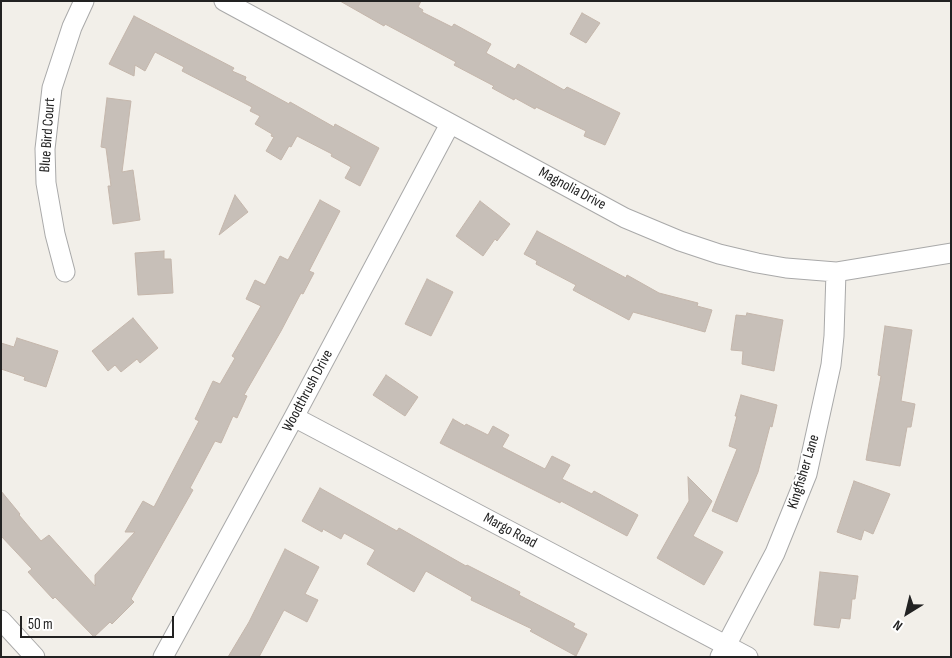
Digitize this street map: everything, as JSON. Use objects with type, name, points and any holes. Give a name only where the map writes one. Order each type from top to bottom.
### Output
[{"type":"street","name":"Blue Bird Court","points":[[65,272],[55,234],[46,183],[45,149],[52,88],[72,27],[84,1]]},
{"type":"street","name":"Magnolia Drive","points":[[224,1],[625,218],[680,241],[719,254],[757,263],[786,268],[836,272],[951,254]]},
{"type":"street","name":"Woodthrush Drive","points":[[163,657],[294,417],[450,124]]},
{"type":"street","name":"Kingfisher Lane","points":[[723,650],[775,553],[807,474],[830,365],[834,336],[836,272]]},
{"type":"street","name":"Margo Road","points":[[294,417],[723,650],[748,657]]},
{"type":"street","points":[[1,620],[35,657]]},
{"type":"building","points":[[340,1],[421,1],[418,7],[423,10],[422,12],[452,27],[454,24],[491,44],[486,53],[515,69],[518,64],[564,90],[567,87],[620,113],[605,145],[584,136],[586,131],[536,107],[535,109],[515,98],[514,100],[492,88],[494,86],[454,65],[456,62],[385,24],[384,26]]},
{"type":"building","points":[[582,13],[600,23],[586,43],[570,34]]},
{"type":"building","points":[[134,16],[234,68],[232,71],[246,77],[245,80],[289,104],[290,102],[334,127],[335,124],[379,148],[360,186],[345,178],[351,167],[331,156],[332,154],[297,136],[281,160],[266,151],[274,137],[255,124],[260,116],[250,111],[252,107],[182,71],[184,67],[155,52],[145,71],[135,65],[134,76],[109,64]]},
{"type":"building","points":[[107,98],[131,101],[122,172],[133,170],[140,220],[113,224],[106,148],[101,147]]},
{"type":"building","points":[[235,195],[248,212],[219,235]]},
{"type":"building","points":[[320,200],[340,211],[309,271],[314,273],[244,395],[247,396],[237,418],[233,416],[221,443],[215,441],[190,488],[193,490],[131,599],[134,602],[112,624],[110,622],[94,637],[55,597],[53,599],[28,572],[32,569],[1,536],[1,491],[41,541],[49,535],[95,586],[95,575],[135,532],[125,532],[143,501],[154,507],[199,421],[195,419],[213,381],[220,384],[235,358],[232,356],[261,306],[246,299],[255,280],[265,285],[280,256],[288,260]]},
{"type":"building","points":[[480,201],[510,224],[497,241],[495,239],[483,256],[456,236]]},
{"type":"building","points":[[537,231],[626,278],[627,275],[659,293],[698,303],[697,306],[712,310],[705,332],[633,312],[629,320],[573,290],[576,285],[536,264],[537,261],[524,254]]},
{"type":"building","points":[[164,251],[164,259],[171,259],[173,293],[138,295],[135,253]]},
{"type":"building","points":[[427,279],[453,292],[431,336],[405,324]]},
{"type":"building","points":[[747,313],[783,320],[774,371],[742,364],[743,351],[731,350],[736,315],[746,316]]},
{"type":"building","points":[[133,318],[158,348],[140,363],[137,359],[121,372],[115,365],[108,371],[92,351]]},
{"type":"building","points":[[885,326],[912,330],[901,401],[915,404],[911,427],[907,427],[900,466],[866,460],[881,376],[878,375]]},
{"type":"building","points":[[17,338],[58,351],[46,387],[24,380],[25,377],[1,369],[1,343],[14,347]]},
{"type":"building","points":[[386,375],[418,397],[405,416],[373,395]]},
{"type":"building","points":[[741,395],[777,405],[758,472],[737,522],[712,511],[737,449],[729,446]]},
{"type":"building","points":[[453,419],[488,435],[493,426],[509,435],[502,447],[545,469],[552,456],[570,465],[562,479],[592,494],[594,491],[638,515],[627,536],[561,501],[560,503],[440,443]]},
{"type":"building","points":[[688,477],[712,501],[693,536],[723,552],[704,585],[657,558],[689,501]]},
{"type":"building","points":[[854,481],[890,494],[873,534],[864,530],[861,540],[837,532]]},
{"type":"building","points":[[320,488],[397,531],[399,528],[466,566],[520,592],[519,595],[575,624],[573,627],[587,634],[576,656],[530,631],[532,629],[471,600],[472,597],[426,571],[414,592],[367,564],[375,550],[344,533],[341,539],[323,529],[322,532],[302,521]]},
{"type":"building","points":[[285,549],[319,567],[305,594],[318,600],[307,622],[284,610],[259,657],[228,657],[249,622]]},
{"type":"building","points":[[820,572],[858,576],[855,599],[852,599],[850,619],[841,618],[839,628],[814,625]]}]
